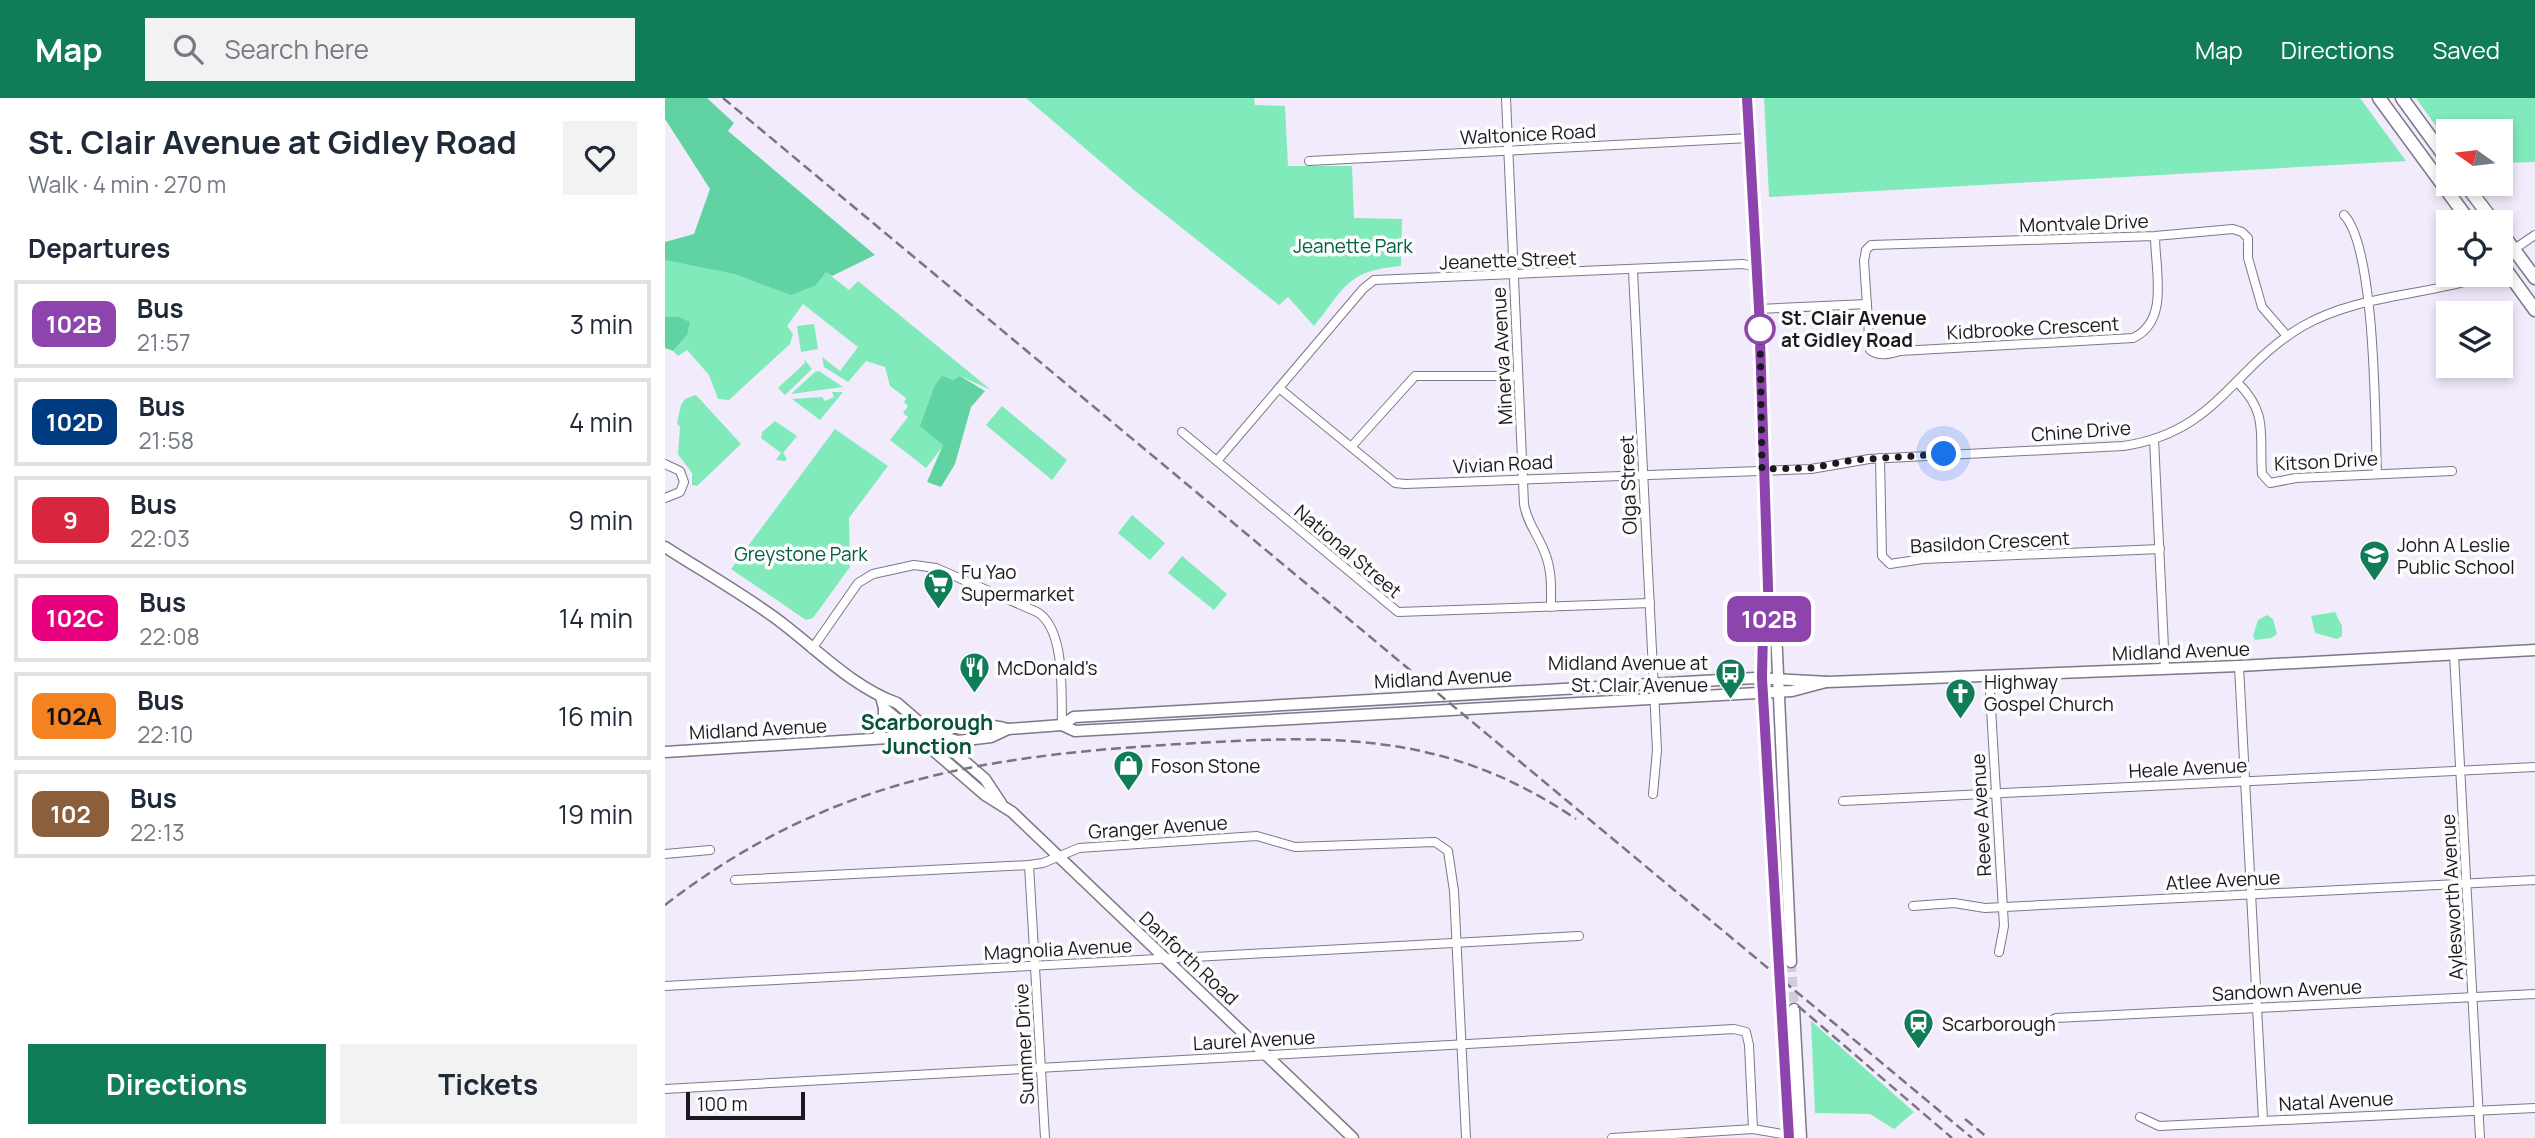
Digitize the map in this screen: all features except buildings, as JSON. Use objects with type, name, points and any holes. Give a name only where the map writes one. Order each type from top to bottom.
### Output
[{"type":"main road","points":[[1747,98],[1759,309],[1762,469],[1769,618],[1776,634],[1791,962]]},
{"type":"main road","points":[[2379,98],[2461,210]]},
{"type":"main road","points":[[2402,98],[2436,145]]},
{"type":"main road","points":[[2474,196],[2485,210]]},
{"type":"main road","points":[[2513,249],[2535,278]]},
{"type":"main road","points":[[2513,280],[2535,310]]},
{"type":"main road","name":"Danforth Road","points":[[665,547],[774,617],[883,703],[985,794],[1001,803]]},
{"type":"main road","points":[[1769,618],[1763,631],[1762,678],[1777,951]]},
{"type":"main road","name":"Midland Avenue","points":[[1062,725],[1074,717],[1762,678],[1828,682],[2239,666],[2535,650]]},
{"type":"main road","name":"Midland Avenue","points":[[665,752],[936,734],[958,741],[991,737],[1008,729],[1062,725],[1075,731],[1654,696],[1792,691],[1828,682]]},
{"type":"main road","points":[[877,738],[884,724],[883,703]]},
{"type":"main road","name":"Danforth Road","points":[[883,703],[897,703],[985,779],[1001,803],[1353,1138]]},
{"type":"main road","points":[[1780,996],[1795,1137]]},
{"type":"main road","points":[[1794,1009],[1795,1137]]},
{"type":"street","name":"Minerva Avenue","points":[[1506,98],[1523,479],[1527,520],[1546,554],[1550,570],[1551,607]]},
{"type":"street","name":"Waltonice Road","points":[[1309,160],[1749,138]]},
{"type":"street","points":[[2344,215],[2352,229],[2369,303],[2377,474]]},
{"type":"street","name":"Montvale Drive","points":[[1867,304],[1864,257],[1871,245],[2154,236],[2233,229],[2245,234],[2248,258],[2262,307],[2287,336]]},
{"type":"street","points":[[2513,249],[2535,235]]},
{"type":"street","name":"Kidbrooke Crescent","points":[[1867,304],[1868,343],[1875,354],[2123,340],[2141,334],[2154,320],[2157,297],[2154,236]]},
{"type":"street","name":"Jeanette Street","points":[[1217,461],[1371,282],[1743,264],[1756,267]]},
{"type":"street","name":"Olga Street","points":[[1633,271],[1657,750],[1653,794]]},
{"type":"street","name":"Chine Drive","points":[[1762,469],[1811,468],[1880,458],[2103,447],[2154,439],[2197,419],[2287,336],[2324,315],[2445,287]]},
{"type":"street","points":[[1759,309],[1867,304]]},
{"type":"street","points":[[1352,446],[1415,376],[1518,376]]},
{"type":"street","name":"Kitson Drive","points":[[2238,383],[2254,400],[2262,420],[2262,474],[2268,481],[2452,471]]},
{"type":"street","name":"Vivian Road","points":[[1279,388],[1395,483],[1762,469]]},
{"type":"street","name":"National Street","points":[[1182,432],[1398,612],[1650,603]]},
{"type":"street","points":[[2154,439],[2165,668]]},
{"type":"street","name":"Basildon Crescent","points":[[1880,458],[1882,555],[1890,564],[1923,559],[2160,549]]},
{"type":"street","points":[[665,464],[676,467],[684,482],[680,492],[665,498]]},
{"type":"street","points":[[812,649],[852,589],[863,579],[914,565],[934,567],[1037,612],[1048,621],[1056,639],[1062,725]]},
{"type":"street","name":"Aylesworth Avenue","points":[[2454,654],[2480,1138]]},
{"type":"street","points":[[2239,666],[2263,1120]]},
{"type":"street","name":"Reeve Avenue","points":[[1989,675],[2002,907],[2003,936],[1999,951]]},
{"type":"street","name":"Heale Avenue","points":[[1843,801],[2535,766]]},
{"type":"street","name":"Granger Avenue","points":[[736,880],[1029,865],[1079,848],[1257,836],[1294,847],[1435,842],[1448,851],[1451,861],[1455,942]]},
{"type":"street","points":[[665,854],[710,850]]},
{"type":"street","name":"Summer Drive","points":[[1029,865],[1045,1138]]},
{"type":"street","name":"Atlee Avenue","points":[[1913,906],[1954,903],[1976,908],[2002,907],[2535,880]]},
{"type":"street","name":"Magnolia Avenue","points":[[665,986],[1579,936]]},
{"type":"street","points":[[1455,942],[1466,1138]]},
{"type":"street","name":"Sandown Avenue","points":[[2041,1025],[2056,1018],[2535,994]]},
{"type":"street","name":"Laurel Avenue","points":[[665,1089],[1460,1043],[1744,1030],[1749,1045],[1753,1129]]},
{"type":"street","name":"Natal Avenue","points":[[2140,1117],[2159,1126],[2535,1108]]},
{"type":"street","points":[[1612,1138],[1753,1129],[1795,1137]]},
{"type":"green space","points":[[665,98],[707,98],[734,123],[728,131],[875,255],[832,276],[826,272],[816,285],[791,295],[735,274],[665,260],[665,242],[694,234],[710,189],[665,119]]},
{"type":"green space","name":"Jeanette Park","points":[[1026,98],[1254,98],[1255,105],[1285,106],[1288,166],[1352,166],[1354,218],[1402,219],[1401,266],[1369,272],[1349,283],[1314,326],[1288,297],[1279,305],[1134,190]]},
{"type":"green space","points":[[1764,98],[2360,98],[2406,161],[1769,197]]},
{"type":"green space","points":[[2416,98],[2535,98],[2535,162],[2513,163],[2513,119],[2436,119],[2436,126]]},
{"type":"green space","points":[[749,257],[826,272],[849,290],[858,281],[991,390],[960,376],[953,380],[942,377],[935,385],[944,445],[926,468],[890,440],[908,417],[903,413],[908,406],[904,402],[906,398],[890,386],[885,367],[866,361],[848,382],[824,367],[822,357],[840,371],[858,347],[803,304],[787,326],[793,334],[790,344],[729,400],[718,399],[709,375],[687,350],[678,356],[673,351],[687,335],[665,329],[665,260]]},
{"type":"green space","points":[[665,317],[678,317],[690,322],[687,335],[673,351],[665,348]]},
{"type":"green space","points":[[814,324],[818,349],[801,352],[797,326]]},
{"type":"green space","points":[[804,359],[812,369],[785,395],[778,388],[805,363]]},
{"type":"green space","points":[[819,371],[843,387],[791,394],[815,372]]},
{"type":"green space","points":[[942,376],[953,380],[960,376],[985,391],[971,407],[955,464],[941,487],[927,482],[943,445],[920,426],[935,385]]},
{"type":"green space","points":[[832,392],[843,392],[820,420],[792,399],[822,397],[825,401],[834,397]]},
{"type":"green space","points":[[696,395],[741,444],[697,486],[692,485],[692,473],[678,454],[680,427],[677,423],[685,399]]},
{"type":"green space","points":[[1002,406],[1067,460],[1052,480],[986,425]]},
{"type":"green space","points":[[775,421],[797,436],[783,453],[787,459],[785,461],[776,460],[781,453],[761,438],[762,432]]},
{"type":"green space","name":"Greystone Park","points":[[835,429],[888,466],[849,518],[850,567],[813,618],[806,620],[731,569]]},
{"type":"green space","points":[[1132,515],[1165,543],[1150,560],[1118,533]]},
{"type":"green space","points":[[1182,556],[1227,594],[1214,610],[1168,573]]},
{"type":"green space","points":[[2335,612],[2342,626],[2342,636],[2337,639],[2315,633],[2311,616]]},
{"type":"green space","points":[[2267,615],[2273,619],[2277,634],[2271,638],[2255,640],[2253,636],[2258,620]]},
{"type":"green space","points":[[1811,1021],[1914,1112],[1894,1129],[1870,1114],[1815,1113]]},
{"type":"tunnel","points":[[1778,951],[1780,996]]},
{"type":"tunnel","points":[[1791,962],[1794,1009]]},
{"type":"railway","points":[[723,98],[1972,1138]]},
{"type":"railway","points":[[665,905],[725,863],[786,829],[847,802],[909,782],[972,767],[1107,749],[1287,739],[1385,745],[1433,754],[1480,768],[1528,790],[1576,819]]},
{"type":"railway","points":[[1798,1006],[1952,1138]]},
{"type":"railway","points":[[1965,1119],[1988,1138]]},
{"type":"bus line","name":"102B","points":[[1747,98],[1759,309],[1762,469],[1769,618],[1763,631],[1762,678],[1789,1138]]},
{"type":"place","name":"St. Clair Avenue at Gidley Road","points":[[1760,329]]},
{"type":"place","name":"John A Leslie Public School","points":[[2374,583]]},
{"type":"place","name":"Fu Yao Supermarket","points":[[938,610]]},
{"type":"place","name":"McDonald's","points":[[974,695]]},
{"type":"place","name":"Midland Avenue at St. Clair Avenue","points":[[1731,701]]},
{"type":"place","name":"Highway Gospel Church","points":[[1961,720]]},
{"type":"place","name":"Foson Stone","points":[[1128,793]]},
{"type":"place","name":"Scarborough","points":[[1919,1051]]},
{"type":"district","name":"Scarborough Junction","points":[[927,735]]},
{"type":"route","points":[[1760,329],[1762,469],[1811,468],[1853,460],[1944,454]]}]
